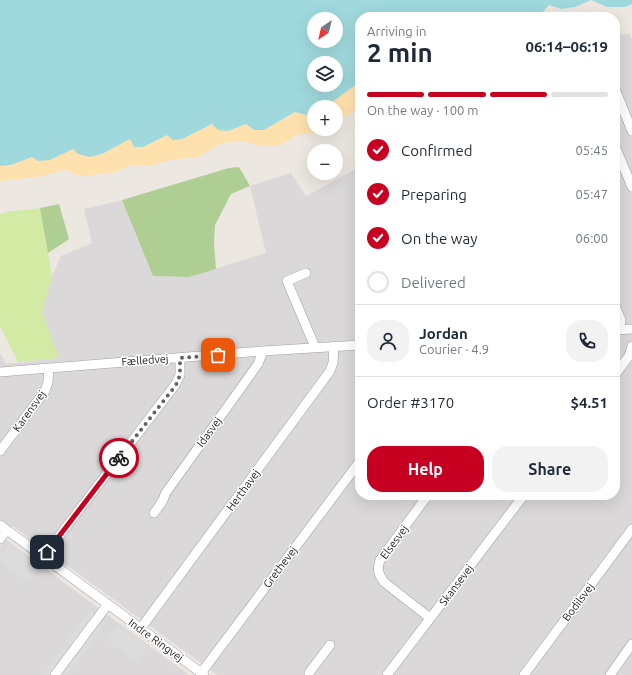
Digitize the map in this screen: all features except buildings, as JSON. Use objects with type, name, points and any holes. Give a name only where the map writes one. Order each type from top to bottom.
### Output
[{"type":"street","points":[[620,101],[632,131]]},
{"type":"street","points":[[620,158],[632,187]]},
{"type":"street","points":[[306,273],[287,281],[315,348]]},
{"type":"street","points":[[620,330],[632,329]]},
{"type":"street","name":"Fælledvej","points":[[0,372],[355,345]]},
{"type":"street","name":"Herthavej","points":[[141,628],[330,371],[333,362],[334,346]]},
{"type":"street","points":[[620,368],[629,356],[632,346]]},
{"type":"street","name":"Idasvej","points":[[154,513],[163,500],[165,494],[258,364],[263,351]]},
{"type":"street","points":[[43,557],[176,385],[180,375],[180,358]]},
{"type":"street","name":"Karensvej","points":[[0,451],[45,391],[48,382],[49,368]]},
{"type":"street","name":"Grethevej","points":[[203,674],[355,468]]},
{"type":"street","name":"Elsesvej","points":[[424,500],[380,560],[378,567],[379,574],[384,582],[430,618]]},
{"type":"street","name":"Skansevej","points":[[387,675],[520,500]]},
{"type":"street","name":"Indre Ringvej","points":[[0,540],[3,528],[203,674]]},
{"type":"street","name":"Bodilsvej","points":[[524,675],[632,530]]},
{"type":"street","points":[[55,675],[108,604]]},
{"type":"street","points":[[610,675],[632,644]]},
{"type":"street","points":[[309,675],[330,645]]},
{"type":"shaded area","points":[[630,34],[632,39],[632,675],[217,675],[13,526],[0,542],[0,353],[6,364],[58,358],[42,312],[52,276],[61,256],[92,243],[84,209],[122,200],[153,276],[189,277],[266,253],[250,186],[291,173],[306,196],[336,180],[343,180],[343,176],[355,170],[355,500],[620,500],[620,35]]},
{"type":"shaded area","points":[[5,539],[189,675],[0,675],[0,546]]},
{"type":"shaded area","points":[[9,544],[40,567],[29,582],[0,562],[0,556]]},
{"type":"shaded area","points":[[90,611],[95,615],[71,646],[66,642]]},
{"type":"shaded area","points":[[118,624],[148,646],[137,662],[106,640]]},
{"type":"shaded area","points":[[97,625],[102,628],[68,675],[60,675]]},
{"type":"shaded area","points":[[65,645],[70,649],[51,675],[43,675]]},
{"type":"green space","points":[[239,167],[250,186],[231,194],[215,225],[214,243],[216,269],[189,277],[153,276],[122,200],[229,168]]},
{"type":"green space","points":[[59,204],[69,239],[48,253],[40,208]]},
{"type":"green space","points":[[40,208],[52,276],[42,312],[59,358],[18,362],[0,326],[0,214]]},
{"type":"sand","points":[[355,85],[355,110],[343,119],[343,100],[334,100]]},
{"type":"sand","points":[[296,112],[307,115],[307,134],[299,134],[280,145],[259,146],[245,141],[221,143],[198,157],[169,160],[151,166],[132,165],[112,173],[80,176],[65,170],[36,177],[0,181],[0,166],[11,165],[32,157],[50,160],[73,148],[102,154],[130,139],[143,147],[167,135],[182,139],[212,124],[228,131],[246,124],[254,130],[264,130]]},
{"type":"water","points":[[0,0],[591,0],[575,7],[561,9],[549,5],[543,12],[355,12],[355,85],[335,100],[307,100],[307,115],[295,112],[264,130],[254,130],[246,124],[228,131],[218,130],[212,124],[182,139],[173,140],[167,135],[143,147],[134,147],[130,139],[102,154],[90,157],[78,154],[73,149],[50,160],[38,161],[32,157],[11,165],[0,166]]},
{"type":"water","points":[[591,0],[632,0],[632,4],[625,7],[607,7]]},
{"type":"way so far","points":[[119,458],[176,385],[180,375],[180,358],[218,355]]},
{"type":"route","points":[[47,552],[119,458]]}]
